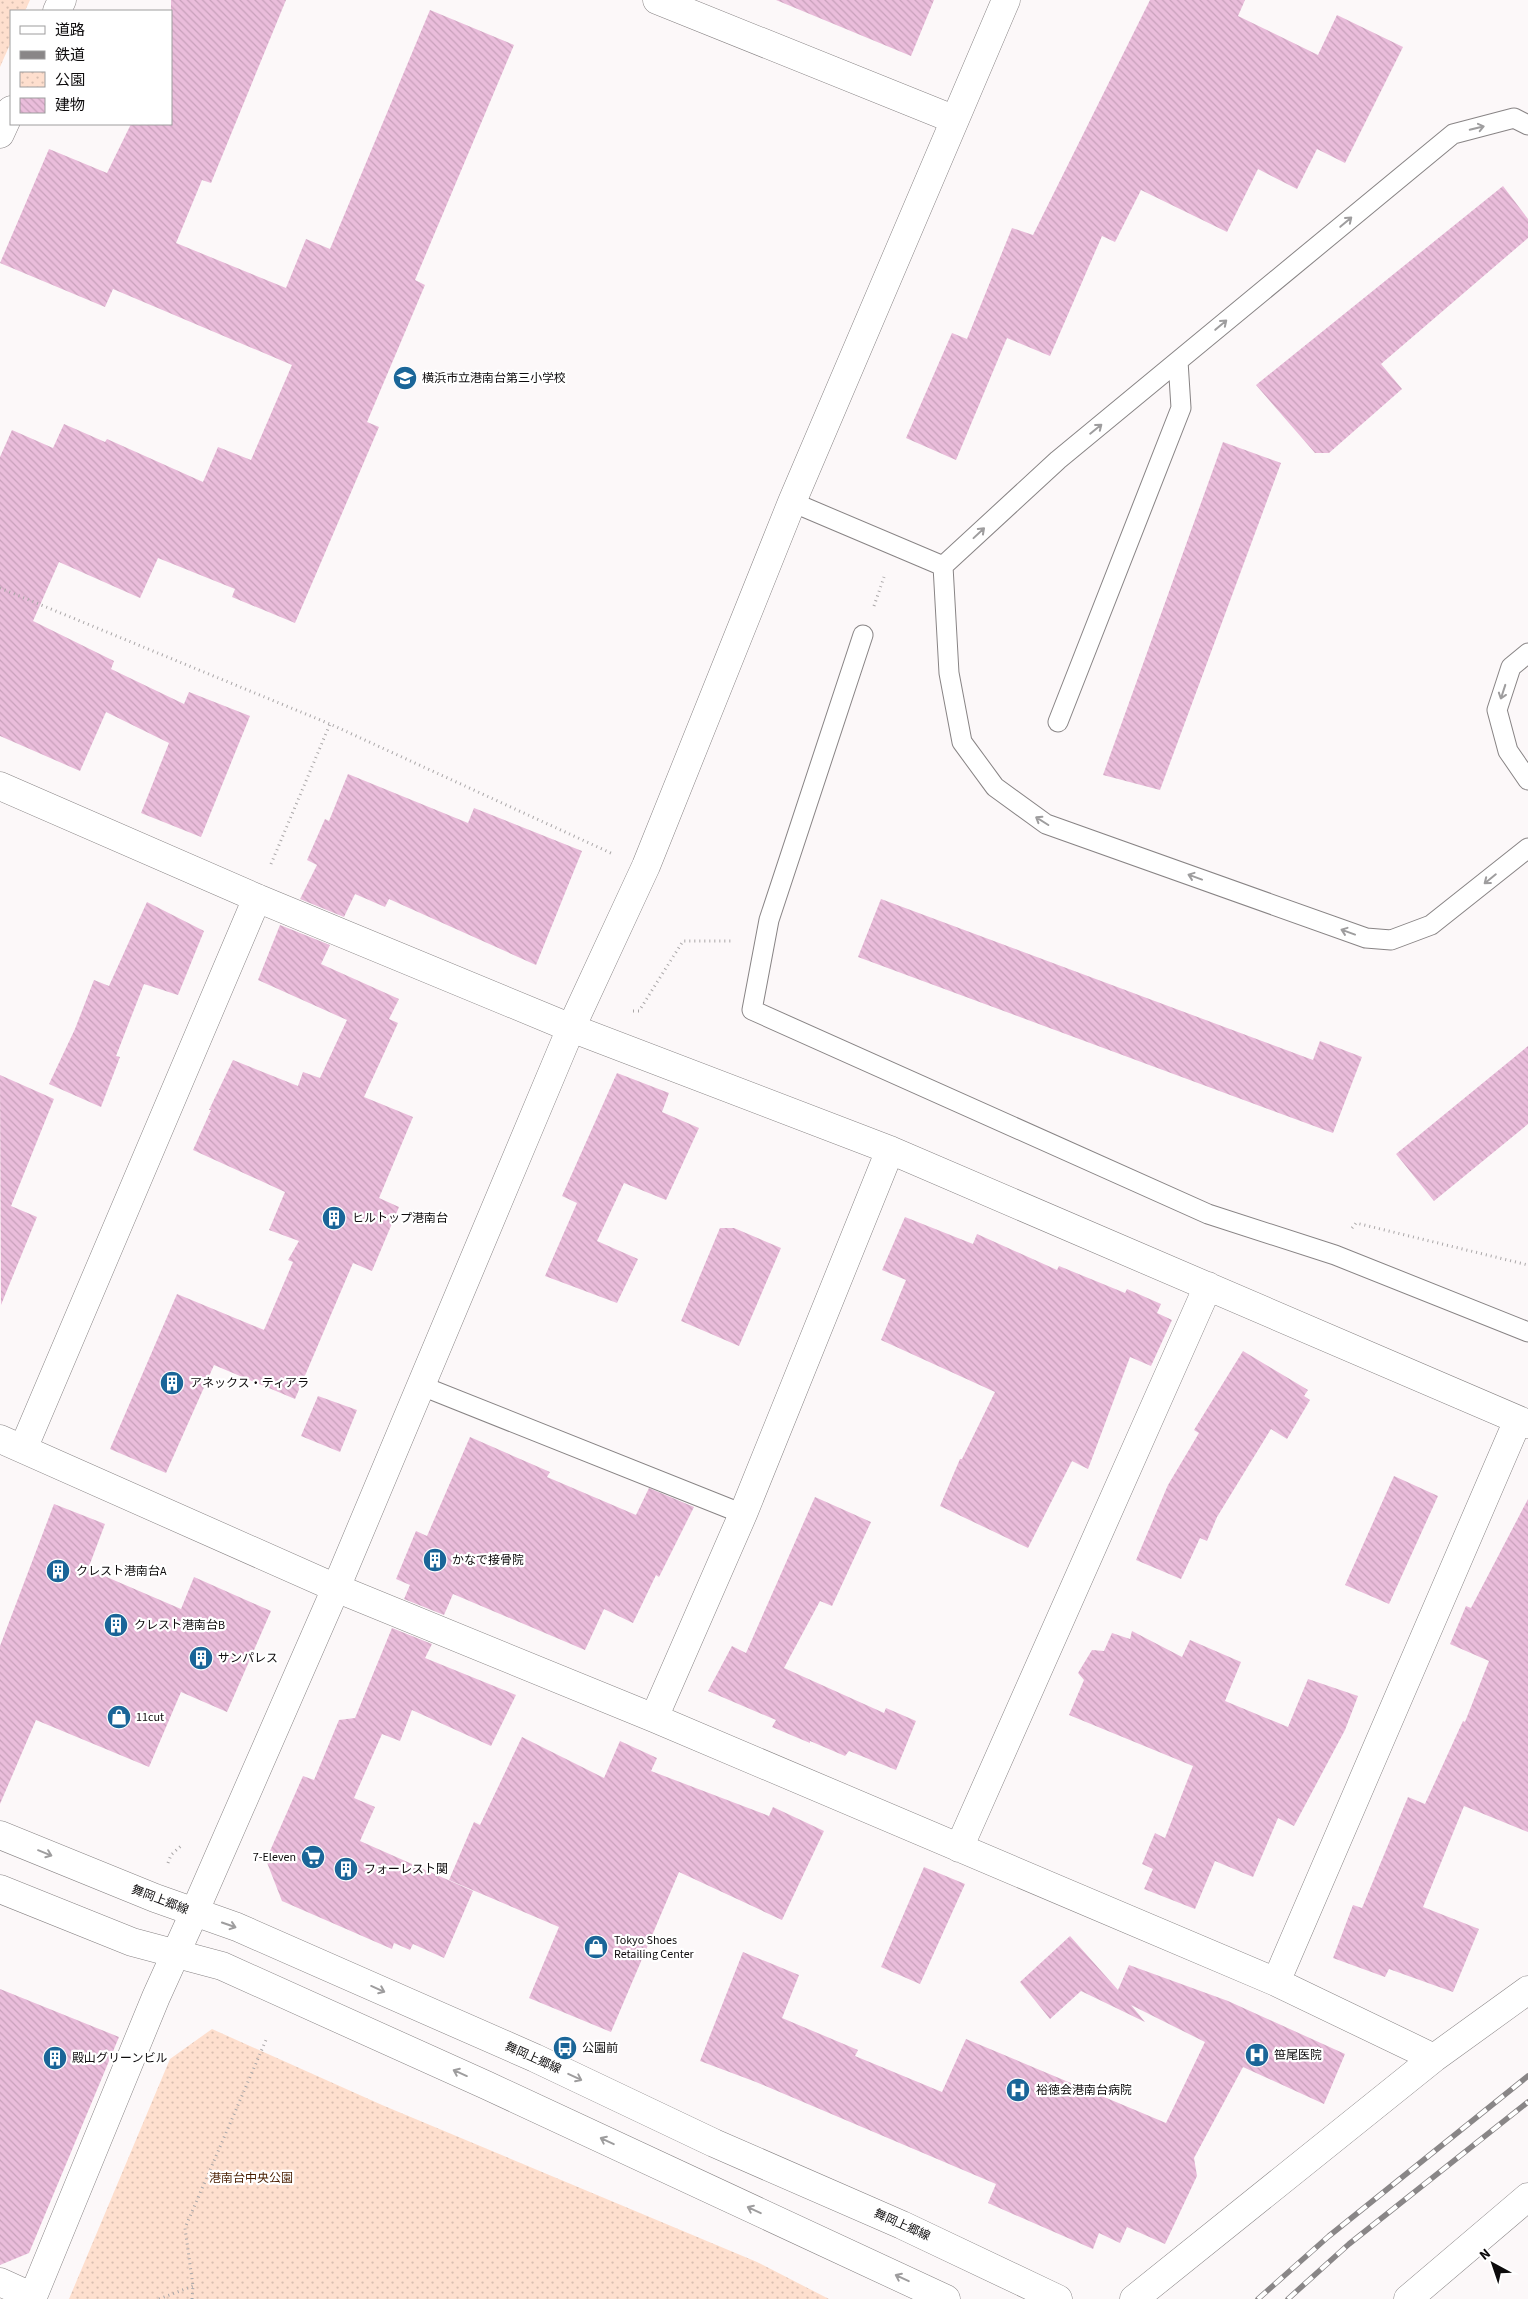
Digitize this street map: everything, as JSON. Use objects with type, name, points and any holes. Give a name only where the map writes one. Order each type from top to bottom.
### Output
[{"type":"street","points":[[656,0],[953,118]]},
{"type":"street","points":[[0,2282],[32,2298],[176,1953],[336,1588],[422,1386],[571,1028],[646,866],[792,502],[953,118],[1006,0]]},
{"type":"street","points":[[0,134],[10,112]]},
{"type":"street","points":[[0,786],[257,898],[571,1028],[890,1150],[1523,1422],[1276,1982]]},
{"type":"street","points":[[257,898],[11,1444],[336,1588],[654,1718],[1276,1982],[1434,2058]]},
{"type":"street","points":[[654,1718],[743,1514],[890,1150]]},
{"type":"street","points":[[958,1848],[1208,1286]]},
{"type":"street","name":"舞岡上郷線","points":[[0,1835],[194,1913],[236,1927],[535,2058],[714,2143],[902,2225],[1058,2299]]},
{"type":"street","points":[[0,1889],[132,1942],[222,1966],[486,2085],[946,2299]]},
{"type":"street","points":[[1134,2299],[1434,2058],[1528,1990]]},
{"type":"street","points":[[1408,2299],[1528,2196]]},
{"type":"lane","points":[[943,566],[1058,460],[1453,134],[1514,118],[1528,125]]},
{"type":"lane","points":[[1058,722],[1181,408],[1178,361]]},
{"type":"lane","points":[[792,502],[943,566]]},
{"type":"lane","points":[[943,566],[949,673],[962,742],[995,787],[1046,824],[1366,938],[1391,940],[1432,926],[1528,848]]},
{"type":"lane","points":[[863,635],[768,920],[752,1010],[1208,1214],[1335,1255],[1528,1332]]},
{"type":"lane","points":[[1528,653],[1511,667],[1497,710],[1508,751],[1528,780]]},
{"type":"lane","points":[[422,1386],[743,1514]]},
{"type":"path","points":[[863,635],[896,546]]},
{"type":"path","points":[[0,588],[330,724],[611,853],[646,866]]},
{"type":"path","points":[[257,898],[330,724]]},
{"type":"path","points":[[630,1012],[639,1010],[683,941],[764,942]]},
{"type":"path","points":[[1335,1255],[1356,1222],[1528,1266]]},
{"type":"path","points":[[192,2299],[193,2286],[186,2228],[266,2040]]},
{"type":"path","points":[[159,2299],[193,2286]]},
{"type":"green space","points":[[0,0],[30,0],[25,10],[10,10],[10,44],[0,67]]},
{"type":"green space","name":"港南台中央公園","points":[[212,2029],[382,2105],[757,2262],[829,2299],[69,2299],[170,2059]]},
{"type":"building","points":[[171,0],[286,0],[211,183],[202,180],[176,243],[286,288],[306,239],[330,249],[430,10],[514,45],[415,280],[425,285],[367,422],[379,427],[295,623],[232,597],[235,589],[158,558],[140,598],[59,562],[33,621],[114,661],[111,669],[184,704],[189,692],[250,716],[201,837],[141,813],[169,743],[106,712],[80,771],[0,736],[0,457],[12,430],[53,448],[64,424],[105,442],[107,439],[203,482],[218,447],[251,460],[292,365],[113,289],[105,307],[0,263],[49,149],[107,173],[131,125],[172,125]]},
{"type":"building","points":[[776,0],[934,0],[911,56]]},
{"type":"building","points":[[1150,0],[1245,0],[1238,16],[1318,55],[1337,15],[1403,47],[1345,163],[1317,149],[1297,189],[1258,169],[1227,232],[1141,190],[1115,242],[1102,236],[1050,356],[1007,338],[956,460],[906,438],[952,333],[967,339],[1012,228],[1033,235]]},
{"type":"building","points":[[1503,186],[1528,219],[1528,238],[1381,364],[1402,389],[1329,453],[1315,453],[1256,385]]},
{"type":"building","points":[[1223,442],[1281,463],[1160,790],[1103,775]]},
{"type":"building","points":[[348,774],[468,823],[474,808],[582,851],[536,965],[389,899],[385,907],[355,894],[344,917],[300,899],[317,865],[307,860],[325,819],[329,821]]},
{"type":"building","points":[[881,899],[1313,1060],[1320,1041],[1362,1057],[1333,1133],[858,957]]},
{"type":"building","points":[[147,902],[204,931],[178,995],[144,984],[116,1056],[120,1057],[101,1107],[49,1084],[75,1029],[94,980],[109,986]]},
{"type":"building","points":[[280,925],[330,945],[321,964],[399,999],[389,1019],[398,1023],[364,1097],[413,1117],[379,1198],[399,1207],[372,1271],[353,1263],[295,1399],[214,1365],[166,1473],[110,1449],[177,1294],[264,1330],[293,1262],[288,1260],[299,1241],[269,1230],[285,1192],[193,1150],[211,1110],[209,1110],[233,1060],[298,1086],[303,1072],[320,1078],[347,1020],[258,980]]},
{"type":"building","points":[[1528,1046],[1528,1124],[1434,1201],[1396,1154]]},
{"type":"building","points":[[617,1073],[669,1093],[662,1112],[699,1128],[666,1200],[624,1183],[597,1241],[638,1259],[617,1303],[545,1276],[577,1203],[562,1196]]},
{"type":"building","points":[[0,1075],[54,1099],[11,1206],[37,1217],[1,1305]]},
{"type":"building","points":[[905,1217],[973,1244],[977,1234],[1057,1270],[1059,1266],[1125,1293],[1127,1289],[1161,1304],[1157,1313],[1172,1320],[1151,1366],[1130,1357],[1088,1469],[1072,1461],[1028,1548],[940,1506],[960,1459],[962,1459],[995,1392],[881,1340],[906,1280],[882,1270]]},
{"type":"building","points":[[720,1228],[734,1228],[781,1248],[739,1346],[681,1321]]},
{"type":"building","points":[[1243,1351],[1308,1390],[1304,1396],[1310,1400],[1287,1439],[1271,1429],[1217,1517],[1207,1541],[1200,1538],[1181,1579],[1136,1560],[1168,1485],[1199,1433],[1194,1430]]},
{"type":"building","points":[[318,1396],[357,1410],[340,1452],[301,1436]]},
{"type":"building","points":[[470,1437],[550,1472],[547,1477],[636,1515],[649,1488],[694,1507],[659,1577],[656,1575],[633,1623],[604,1609],[585,1650],[453,1594],[444,1615],[404,1599],[410,1585],[396,1579],[416,1531],[427,1536]]},
{"type":"building","points":[[1394,1476],[1438,1496],[1389,1604],[1345,1585]]},
{"type":"building","points":[[815,1497],[871,1522],[832,1606],[820,1601],[784,1668],[884,1713],[886,1708],[916,1721],[896,1770],[849,1751],[845,1756],[810,1741],[810,1743],[772,1727],[776,1720],[708,1691],[732,1646],[746,1653]]},
{"type":"building","points":[[1528,1499],[1528,1832],[1464,1806],[1423,1907],[1479,1929],[1453,1992],[1389,1969],[1385,1977],[1333,1958],[1353,1905],[1362,1908],[1408,1797],[1425,1804],[1463,1721],[1465,1722],[1489,1661],[1450,1644],[1466,1606],[1471,1608]]},
{"type":"building","points":[[54,1504],[105,1524],[88,1569],[181,1609],[194,1577],[271,1611],[227,1712],[181,1692],[149,1767],[36,1720],[0,1804],[0,1646]]},
{"type":"building","points":[[392,1628],[432,1644],[425,1658],[516,1695],[491,1746],[412,1710],[400,1741],[382,1734],[354,1798],[375,1807],[360,1841],[473,1891],[444,1958],[413,1944],[410,1950],[394,1943],[392,1949],[282,1901],[266,1860],[303,1776],[314,1780],[339,1720],[355,1718]]},
{"type":"building","points":[[1132,1631],[1182,1657],[1190,1640],[1241,1662],[1225,1701],[1288,1727],[1308,1679],[1358,1696],[1345,1730],[1294,1826],[1278,1818],[1253,1877],[1215,1861],[1195,1909],[1144,1889],[1153,1869],[1142,1864],[1155,1833],[1165,1838],[1193,1766],[1069,1715],[1084,1680],[1078,1673],[1092,1650],[1104,1651],[1112,1633],[1130,1639]]},
{"type":"building","points":[[522,1737],[604,1778],[620,1741],[657,1758],[651,1771],[769,1816],[773,1807],[824,1831],[782,1920],[679,1872],[611,2032],[529,1998],[559,1927],[449,1880],[474,1822],[480,1825]]},
{"type":"building","points":[[924,1867],[965,1884],[920,1984],[881,1967]]},
{"type":"building","points":[[1070,1936],[1118,1990],[1129,1965],[1228,2001],[1345,2054],[1324,2104],[1243,2067],[1194,2158],[1197,2176],[1165,2244],[1127,2227],[1120,2243],[1099,2233],[1093,2249],[988,2203],[996,2184],[756,2082],[700,2061],[743,1952],[799,1975],[782,2018],[858,2050],[855,2056],[942,2092],[966,2039],[1166,2123],[1205,2042],[1131,2005],[1145,2022],[1081,1991],[1050,2019],[1020,1982]]},
{"type":"building","points":[[0,1989],[119,2037],[29,2253],[0,2265]]},
{"type":"railway","points":[[1258,2299],[1329,2236],[1528,2076]]},
{"type":"railway","points":[[1288,2299],[1349,2244],[1528,2102]]},
{"type":"place","name":"横浜市立港南台第三小学校","points":[[405,378]]},
{"type":"place","name":"ヒルトップ港南台","points":[[334,1218]]},
{"type":"place","name":"アネックス・ティアラ","points":[[172,1383]]},
{"type":"place","name":"かなで接骨院","points":[[435,1560]]},
{"type":"place","name":"クレスト港南台A","points":[[58,1571]]},
{"type":"place","name":"クレスト港南台B","points":[[116,1625]]},
{"type":"place","name":"サンパレス","points":[[201,1658]]},
{"type":"place","name":"11cut","points":[[119,1717]]},
{"type":"place","name":"7-Eleven","points":[[313,1857]]},
{"type":"place","name":"フォーレスト関","points":[[346,1869]]},
{"type":"place","name":"Tokyo Shoes Retailing Center","points":[[596,1947]]},
{"type":"place","name":"公園前","points":[[565,2048]]},
{"type":"place","name":"笹尾医院","points":[[1257,2055]]},
{"type":"place","name":"殿山グリーンビル","points":[[55,2058]]},
{"type":"place","name":"裕徳会港南台病院","points":[[1018,2090]]}]
